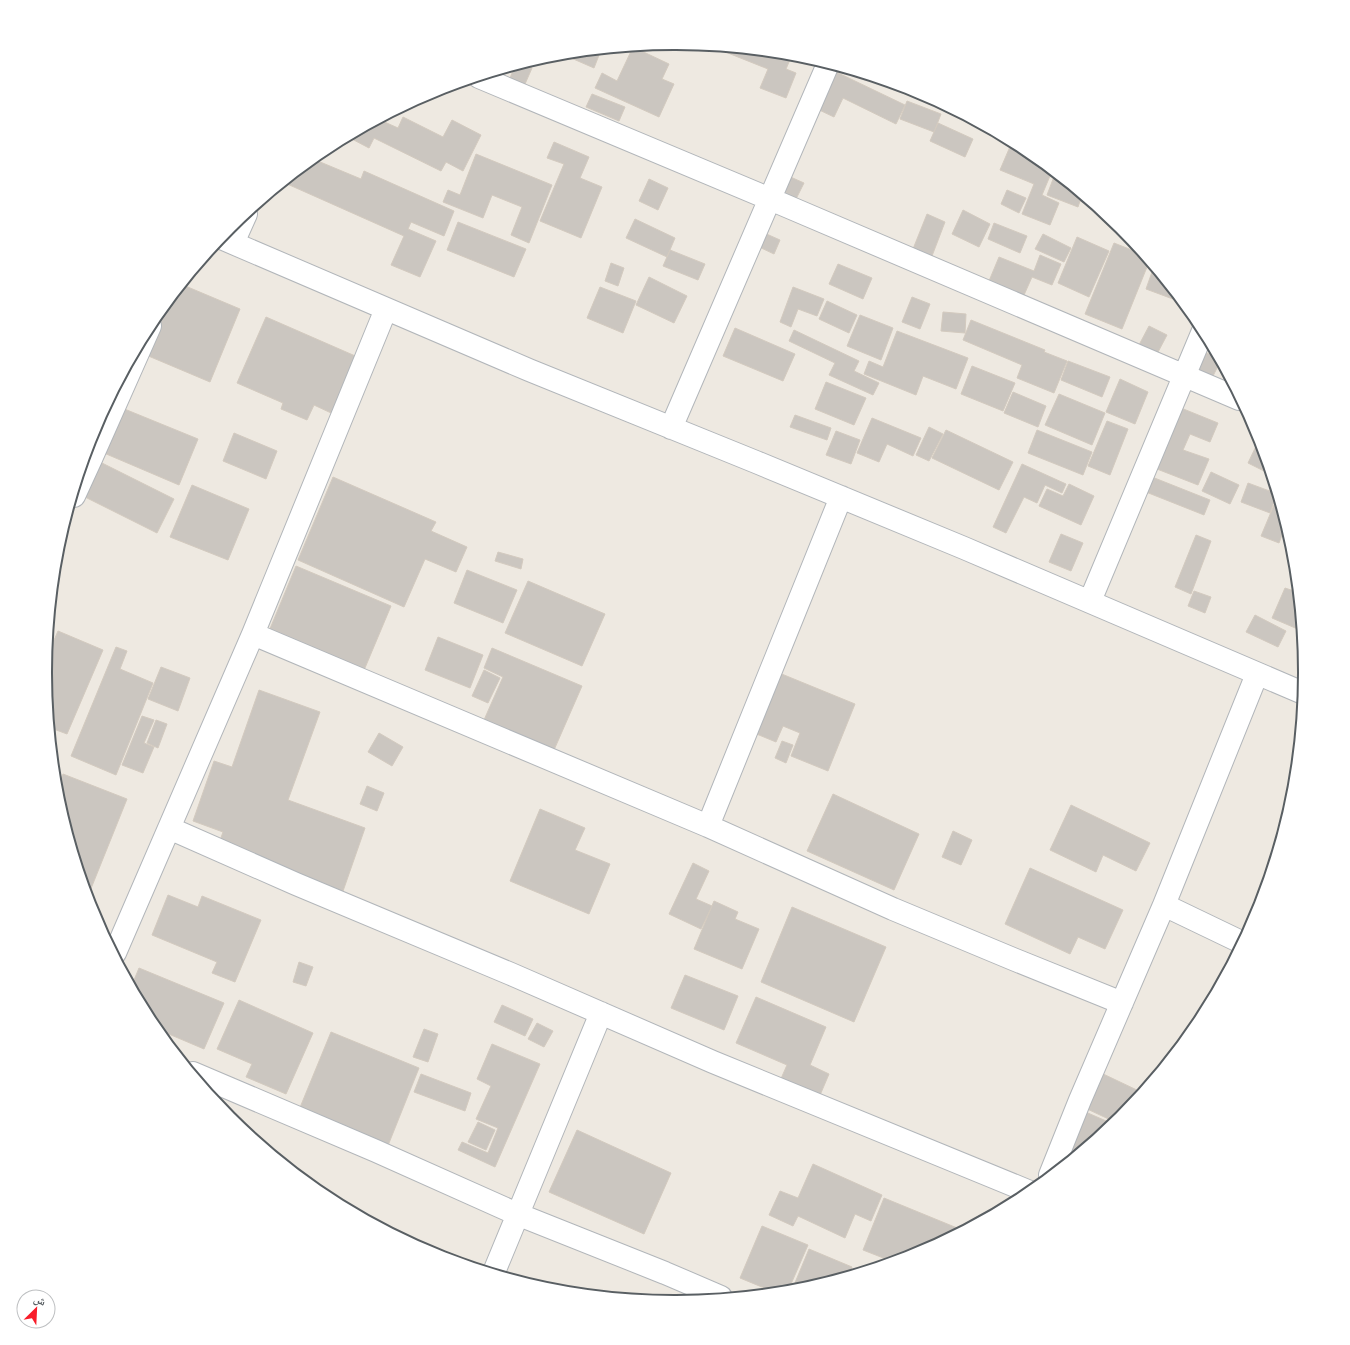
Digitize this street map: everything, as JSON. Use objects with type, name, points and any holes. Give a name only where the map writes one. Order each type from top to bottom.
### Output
[{"type":"street","points":[[671,428],[826,69]]},
{"type":"street","points":[[486,80],[1233,396]]},
{"type":"street","points":[[227,240],[528,370],[841,497],[1090,601],[1297,691]]},
{"type":"street","points":[[117,949],[253,634],[386,309]]},
{"type":"street","points":[[1090,601],[1200,338]]},
{"type":"street","points":[[86,472],[130,373]]},
{"type":"street","points":[[708,826],[841,497]]},
{"type":"street","points":[[253,634],[708,826],[893,909],[1122,1003]]},
{"type":"street","points":[[1053,1166],[1080,1100],[1164,905],[1257,674]]},
{"type":"street","points":[[169,828],[296,884],[511,974],[713,1062],[1022,1189]]},
{"type":"street","points":[[1164,905],[1237,940]]},
{"type":"street","points":[[495,1268],[601,1013]]},
{"type":"street","points":[[202,1077],[369,1148],[517,1214],[714,1294]]},
{"type":"building","points":[[631,51],[641,51],[669,64],[662,79],[674,84],[659,117],[595,88],[602,73],[617,81]]},
{"type":"building","points":[[725,52],[789,61],[786,69],[796,73],[786,98],[760,88],[768,69]]},
{"type":"building","points":[[599,54],[594,68],[573,59]]},
{"type":"building","points":[[532,68],[525,84],[510,78],[513,71]]},
{"type":"building","points":[[832,70],[905,105],[896,124],[843,98],[834,117],[813,107]]},
{"type":"building","points":[[592,94],[625,107],[619,121],[586,107]]},
{"type":"building","points":[[907,101],[941,114],[934,132],[900,119]]},
{"type":"building","points":[[403,117],[443,137],[452,120],[481,135],[463,171],[446,162],[441,171],[374,138],[369,148],[353,140],[385,122],[398,128]]},
{"type":"building","points":[[938,123],[973,139],[965,157],[930,141]]},
{"type":"building","points":[[554,142],[589,157],[580,178],[602,187],[581,238],[540,221],[564,164],[547,158]]},
{"type":"building","points":[[1010,148],[1050,176],[1042,195],[1059,203],[1050,225],[1022,214],[1034,184],[1000,170]]},
{"type":"building","points":[[476,154],[552,185],[529,243],[511,235],[522,207],[492,195],[483,218],[443,202],[448,190],[460,195]]},
{"type":"building","points":[[320,162],[361,179],[364,171],[454,211],[444,236],[411,222],[408,229],[436,241],[420,277],[391,265],[404,236],[289,185]]},
{"type":"building","points":[[786,175],[804,183],[796,199],[778,190]]},
{"type":"building","points":[[1053,178],[1083,202],[1080,201],[1078,207],[1047,195]]},
{"type":"building","points":[[649,179],[668,188],[658,210],[639,201]]},
{"type":"building","points":[[1007,190],[1026,198],[1019,213],[1001,204]]},
{"type":"building","points":[[963,210],[990,224],[979,247],[952,234]]},
{"type":"building","points":[[927,214],[945,222],[932,256],[913,249]]},
{"type":"building","points":[[635,219],[675,238],[667,257],[626,238]]},
{"type":"building","points":[[458,222],[526,249],[514,277],[447,250]]},
{"type":"building","points":[[994,223],[1027,236],[1020,253],[988,239]]},
{"type":"building","points":[[762,232],[780,240],[774,254],[757,246]]},
{"type":"building","points":[[1043,234],[1071,248],[1064,262],[1035,249]]},
{"type":"building","points":[[1077,237],[1109,251],[1089,297],[1058,283]]},
{"type":"building","points":[[1114,243],[1132,250],[1147,267],[1122,329],[1085,314]]},
{"type":"building","points":[[670,250],[705,264],[698,280],[663,266]]},
{"type":"building","points":[[1040,255],[1061,264],[1052,285],[1032,277],[1024,295],[989,281],[999,257],[1034,271]]},
{"type":"building","points":[[611,263],[624,268],[618,286],[605,281]]},
{"type":"building","points":[[838,264],[872,278],[863,299],[829,284]]},
{"type":"building","points":[[1152,273],[1173,299],[1146,289]]},
{"type":"building","points":[[649,277],[687,296],[674,323],[636,305]]},
{"type":"building","points":[[187,287],[240,309],[210,382],[141,353],[157,327]]},
{"type":"building","points":[[600,287],[636,301],[623,333],[587,318]]},
{"type":"building","points":[[793,287],[824,299],[817,316],[798,309],[791,327],[780,322]]},
{"type":"building","points":[[912,297],[930,304],[920,329],[902,322]]},
{"type":"building","points":[[827,301],[857,315],[849,333],[819,319]]},
{"type":"building","points":[[943,312],[966,314],[965,333],[941,331]]},
{"type":"building","points":[[860,315],[893,328],[881,360],[847,346]]},
{"type":"building","points":[[266,317],[369,362],[344,419],[314,405],[307,420],[281,409],[283,403],[237,383]]},
{"type":"building","points":[[971,320],[1045,350],[1044,352],[1067,361],[1054,393],[1017,378],[1022,365],[963,340]]},
{"type":"building","points":[[1149,326],[1167,335],[1157,354],[1139,345]]},
{"type":"building","points":[[735,328],[795,354],[783,381],[723,356]]},
{"type":"building","points":[[794,330],[859,361],[854,371],[879,383],[873,395],[829,375],[835,363],[789,341]]},
{"type":"building","points":[[897,331],[968,358],[956,389],[923,376],[916,395],[864,374],[869,361],[883,367]]},
{"type":"building","points":[[1205,352],[1210,354],[1217,367],[1212,378],[1196,369]]},
{"type":"building","points":[[1068,361],[1110,377],[1102,397],[1061,380]]},
{"type":"building","points":[[972,366],[1015,383],[1003,411],[961,394]]},
{"type":"building","points":[[1120,379],[1148,392],[1135,424],[1106,412]]},
{"type":"building","points":[[826,382],[866,398],[854,425],[815,409]]},
{"type":"building","points":[[1013,392],[1046,406],[1038,427],[1004,413]]},
{"type":"building","points":[[1059,394],[1105,413],[1092,445],[1045,425]]},
{"type":"building","points":[[122,408],[198,439],[179,485],[104,453]]},
{"type":"building","points":[[1181,408],[1218,423],[1210,442],[1190,434],[1183,450],[1209,459],[1198,485],[1157,469]]},
{"type":"building","points":[[795,415],[831,428],[827,440],[790,427]]},
{"type":"building","points":[[872,418],[921,438],[913,456],[887,444],[879,462],[857,453]]},
{"type":"building","points":[[1107,421],[1128,429],[1110,475],[1088,466]]},
{"type":"building","points":[[929,427],[943,434],[929,461],[916,455]]},
{"type":"building","points":[[946,430],[1013,462],[999,490],[932,458]]},
{"type":"building","points":[[1037,430],[1092,452],[1083,475],[1028,453]]},
{"type":"building","points":[[836,431],[860,440],[851,464],[826,455]]},
{"type":"building","points":[[234,433],[277,451],[266,479],[223,461]]},
{"type":"building","points":[[1255,448],[1264,471],[1248,463]]},
{"type":"building","points":[[100,462],[174,499],[157,533],[83,496]]},
{"type":"building","points":[[1022,464],[1066,484],[1062,493],[1045,485],[1037,503],[1024,497],[1006,533],[993,527]]},
{"type":"building","points":[[1211,472],[1239,485],[1230,504],[1202,491]]},
{"type":"building","points":[[333,477],[436,522],[431,531],[467,547],[456,572],[425,559],[404,607],[298,560]]},
{"type":"building","points":[[1152,477],[1210,500],[1204,515],[1146,492]]},
{"type":"building","points":[[1248,483],[1270,491],[1274,503],[1270,513],[1241,502]]},
{"type":"building","points":[[1069,484],[1094,496],[1081,525],[1039,506],[1047,489],[1063,496]]},
{"type":"building","points":[[192,485],[249,509],[228,560],[170,537]]},
{"type":"building","points":[[1274,505],[1282,535],[1279,543],[1261,536]]},
{"type":"building","points":[[1061,534],[1083,543],[1071,571],[1049,562]]},
{"type":"building","points":[[1196,535],[1211,541],[1191,594],[1175,587]]},
{"type":"building","points":[[498,552],[523,559],[521,569],[495,561]]},
{"type":"building","points":[[296,566],[391,606],[362,675],[267,636]]},
{"type":"building","points":[[467,570],[517,590],[503,623],[454,603]]},
{"type":"building","points":[[528,581],[605,614],[582,666],[505,633]]},
{"type":"building","points":[[1285,588],[1292,590],[1296,628],[1272,618]]},
{"type":"building","points":[[1194,591],[1211,597],[1205,613],[1188,606]]},
{"type":"building","points":[[1255,615],[1286,631],[1278,647],[1246,632]]},
{"type":"building","points":[[58,631],[103,650],[67,734],[56,730],[52,672],[54,641]]},
{"type":"building","points":[[438,637],[483,655],[470,688],[425,670]]},
{"type":"building","points":[[116,647],[127,651],[120,669],[153,683],[116,775],[71,756]]},
{"type":"building","points":[[492,648],[582,686],[554,750],[484,720],[503,677],[484,668]]},
{"type":"building","points":[[161,667],[190,678],[178,711],[148,699]]},
{"type":"building","points":[[767,668],[855,704],[828,771],[791,756],[800,733],[783,726],[776,742],[742,728]]},
{"type":"building","points":[[484,670],[500,678],[488,703],[472,696]]},
{"type":"building","points":[[259,690],[320,712],[288,800],[365,828],[342,894],[217,849],[223,832],[193,821],[214,761],[232,767]]},
{"type":"building","points":[[142,716],[154,720],[144,743],[154,747],[143,773],[122,765]]},
{"type":"building","points":[[156,720],[167,724],[158,748],[147,743]]},
{"type":"building","points":[[379,733],[403,747],[392,766],[368,752]]},
{"type":"building","points":[[782,741],[793,745],[786,763],[775,758]]},
{"type":"building","points":[[63,774],[127,799],[91,888],[74,834],[62,778]]},
{"type":"building","points":[[367,786],[384,793],[377,811],[360,804]]},
{"type":"building","points":[[833,794],[919,834],[894,890],[807,851]]},
{"type":"building","points":[[1071,805],[1150,843],[1136,871],[1103,855],[1096,872],[1050,850]]},
{"type":"building","points":[[540,809],[585,828],[575,850],[610,864],[589,914],[510,881]]},
{"type":"building","points":[[953,831],[972,840],[961,865],[942,857]]},
{"type":"building","points":[[693,863],[709,871],[696,899],[712,906],[701,929],[669,914]]},
{"type":"building","points":[[1030,868],[1123,910],[1105,949],[1078,937],[1070,954],[1005,924]]},
{"type":"building","points":[[168,895],[198,907],[202,896],[261,920],[235,982],[212,973],[217,962],[152,935]]},
{"type":"building","points":[[714,901],[738,912],[735,919],[759,929],[742,969],[694,949]]},
{"type":"building","points":[[792,907],[886,947],[854,1022],[761,982]]},
{"type":"building","points":[[299,962],[313,967],[306,986],[293,982]]},
{"type":"building","points":[[139,968],[224,1003],[204,1049],[169,1034],[134,980]]},
{"type":"building","points":[[685,975],[738,996],[724,1030],[671,1008]]},
{"type":"building","points":[[756,997],[826,1027],[810,1065],[829,1074],[815,1107],[776,1090],[787,1065],[736,1043]]},
{"type":"building","points":[[239,1000],[313,1033],[286,1094],[246,1077],[252,1064],[217,1049]]},
{"type":"building","points":[[502,1005],[533,1019],[525,1036],[494,1022]]},
{"type":"building","points":[[537,1023],[553,1031],[544,1047],[528,1039]]},
{"type":"building","points":[[424,1029],[438,1034],[428,1062],[413,1057]]},
{"type":"building","points":[[331,1032],[419,1068],[381,1163],[292,1127]]},
{"type":"building","points":[[492,1044],[540,1064],[495,1167],[458,1150],[462,1142],[488,1153],[498,1128],[476,1119],[491,1086],[477,1079]]},
{"type":"building","points":[[1099,1072],[1137,1090],[1109,1119],[1083,1107]]},
{"type":"building","points":[[421,1074],[471,1093],[465,1111],[414,1092]]},
{"type":"building","points":[[1081,1110],[1106,1121],[1066,1156],[1062,1155]]},
{"type":"building","points":[[478,1122],[495,1130],[486,1150],[468,1142]]},
{"type":"building","points":[[577,1130],[671,1173],[644,1234],[549,1192]]},
{"type":"building","points":[[813,1164],[882,1195],[871,1221],[855,1214],[845,1238],[798,1216],[793,1226],[769,1215],[780,1191],[798,1198]]},
{"type":"building","points":[[884,1198],[956,1228],[913,1248],[885,1258],[863,1250]]},
{"type":"building","points":[[762,1226],[808,1245],[791,1284],[765,1288],[740,1278]]},
{"type":"building","points":[[809,1249],[852,1267],[851,1269],[836,1274],[795,1283]]}]
